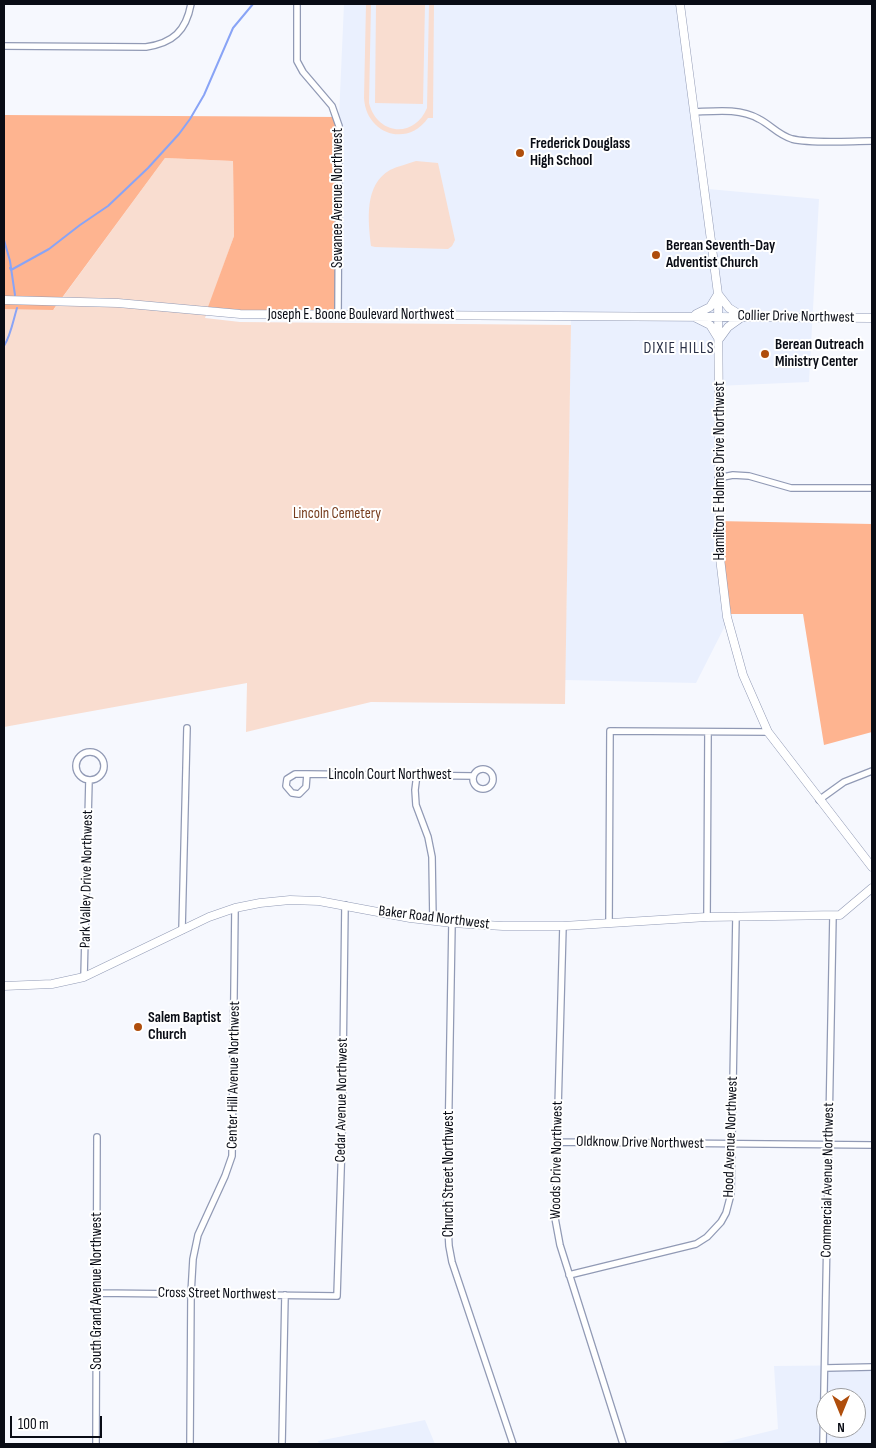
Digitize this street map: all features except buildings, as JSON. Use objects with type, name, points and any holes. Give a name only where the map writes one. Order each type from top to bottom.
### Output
[{"type":"main road","name":"Hamilton E Holmes Drive Northwest","points":[[680,4],[720,316],[718,478],[720,558],[727,617],[743,674],[768,732],[872,867]]},
{"type":"main road","points":[[718,294],[729,308],[744,316],[728,327],[719,340],[710,325],[692,316],[710,307],[718,294]]},
{"type":"main road","name":"Joseph E. Boone Boulevard Northwest","points":[[4,300],[118,303],[240,314],[720,316]]},
{"type":"main road","name":"Collier Drive Northwest","points":[[720,316],[872,318]]},
{"type":"main road","name":"Baker Road Northwest","points":[[4,986],[52,984],[84,977],[209,917],[235,908],[260,903],[290,900],[319,901],[410,918],[452,923],[503,926],[563,926],[707,916],[840,915],[872,888]]},
{"type":"street","points":[[4,46],[146,47],[160,45],[177,35],[184,27],[189,16],[191,4]]},
{"type":"street","name":"Sewanee Avenue Northwest","points":[[297,4],[297,61],[303,72],[332,106],[339,126],[338,315]]},
{"type":"street","points":[[695,112],[719,111],[746,114],[760,119],[782,135],[800,140],[872,141]]},
{"type":"street","points":[[718,478],[733,475],[749,476],[791,488],[872,488]]},
{"type":"street","points":[[182,930],[187,728]]},
{"type":"street","points":[[609,923],[610,731],[768,732]]},
{"type":"street","points":[[707,916],[708,732]]},
{"type":"street","points":[[94,753],[101,758],[104,766],[98,778],[89,780],[81,777],[76,764],[85,754],[94,753]]},
{"type":"street","points":[[819,800],[844,782],[872,771]]},
{"type":"street","name":"Lincoln Court Northwest","points":[[307,774],[473,776]]},
{"type":"street","points":[[417,774],[416,805],[428,837],[432,857],[433,921]]},
{"type":"street","name":"Park Valley Drive Northwest","points":[[84,977],[89,780]]},
{"type":"street","name":"Cedar Avenue Northwest","points":[[337,1296],[342,1140],[345,905]]},
{"type":"street","name":"Center Hill Avenue Northwest","points":[[190,1444],[191,1294],[194,1259],[198,1235],[226,1176],[232,1156],[235,908]]},
{"type":"street","name":"Commercial Avenue Northwest","points":[[823,1444],[833,915]]},
{"type":"street","name":"Hood Avenue Northwest","points":[[569,1276],[696,1244],[707,1237],[721,1222],[731,1194],[736,916]]},
{"type":"street","name":"Church Street Northwest","points":[[452,923],[449,1246],[452,1262],[513,1444]]},
{"type":"street","name":"Woods Drive Northwest","points":[[563,926],[555,1218],[569,1276],[623,1444]]},
{"type":"street","name":"South Grand Avenue Northwest","points":[[96,1444],[98,1293],[97,1137]]},
{"type":"street","name":"Oldknow Drive Northwest","points":[[557,1142],[872,1145]]},
{"type":"street","name":"Cross Street Northwest","points":[[98,1293],[337,1296]]},
{"type":"street","points":[[282,1444],[285,1295]]},
{"type":"street","points":[[825,1368],[872,1367]]},
{"type":"shaded area","points":[[344,4],[679,4],[708,189],[819,199],[809,382],[716,386],[716,521],[731,614],[696,683],[565,680],[571,314],[336,311],[339,117]]},
{"type":"shaded area","points":[[4,115],[339,117],[336,311],[240,310],[208,307],[234,236],[233,161],[165,158],[53,310],[4,309]]},
{"type":"shaded area","points":[[716,521],[872,524],[872,732],[824,745],[803,614],[731,614]]},
{"type":"shaded area","points":[[872,1365],[872,1444],[717,1444],[778,1429],[774,1366]]},
{"type":"shaded area","points":[[425,1420],[435,1444],[319,1444],[318,1441]]},
{"type":"green space","points":[[366,4],[371,4],[369,103],[373,114],[380,122],[387,127],[396,129],[414,125],[427,108],[429,4],[434,4],[433,118],[428,118],[409,133],[389,133],[372,121],[366,110],[364,98]]},
{"type":"green space","points":[[376,4],[425,4],[423,104],[375,103]]},
{"type":"green space","name":"Lincoln Cemetery","points":[[165,158],[233,161],[234,236],[205,318],[240,322],[571,325],[565,704],[371,702],[246,732],[247,683],[4,727],[4,309],[54,309]]},
{"type":"green space","points":[[416,161],[438,163],[455,240],[452,246],[448,249],[371,246],[369,214],[372,194],[376,185],[390,170]]},
{"type":"waterway","points":[[10,268],[11,270],[49,249],[108,206],[148,168],[190,119],[204,95],[233,28],[253,4]]},
{"type":"waterway","points":[[4,240],[10,261],[15,295]]},
{"type":"waterway","points":[[4,346],[17,308]]},
{"type":"place","name":"Frederick Douglass High School","points":[[520,153]]},
{"type":"place","name":"Berean Seventh-Day Adventist Church","points":[[656,255]]},
{"type":"place","name":"Berean Outreach Ministry Center","points":[[765,354]]},
{"type":"place","name":"Salem Baptist Church","points":[[138,1027]]},
{"type":"district","name":"DIXIE HILLS","points":[[679,349]]}]
